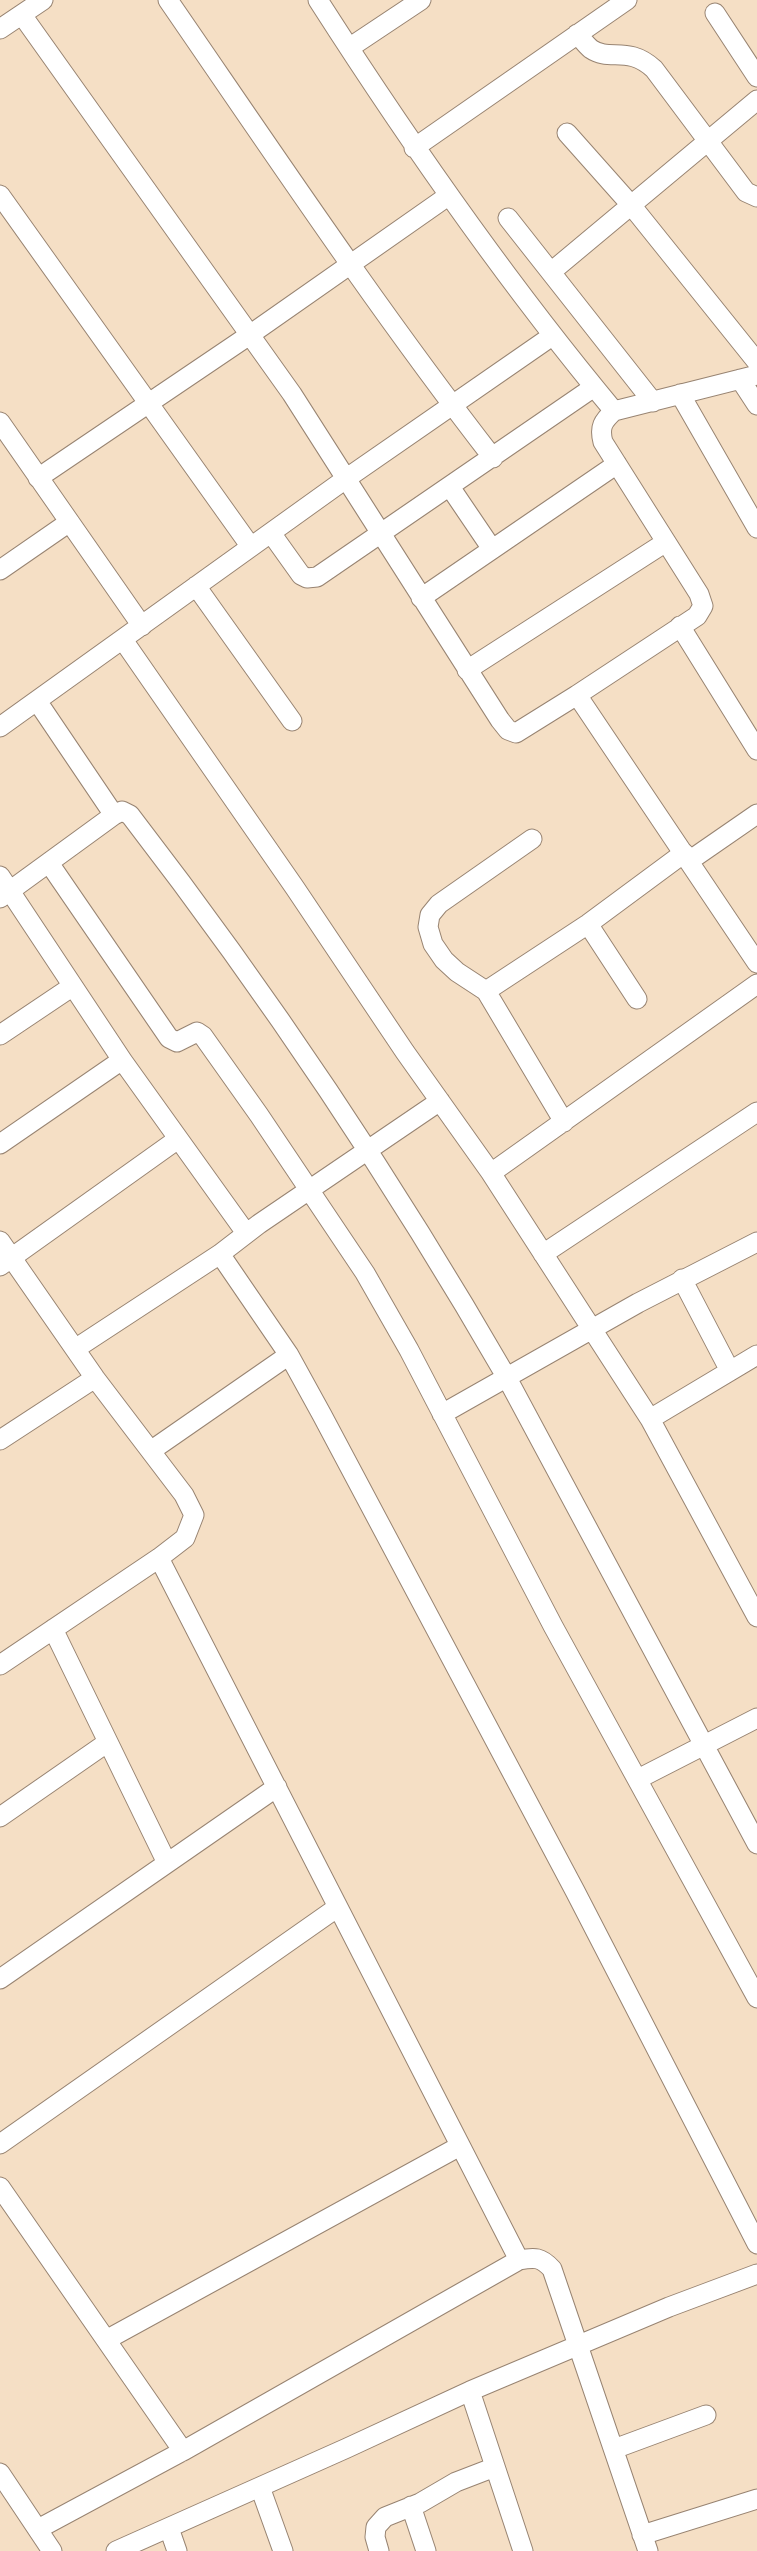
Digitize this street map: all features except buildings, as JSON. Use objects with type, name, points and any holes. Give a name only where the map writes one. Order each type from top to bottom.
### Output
[{"type":"street","points":[[0,30],[43,0]]},
{"type":"street","points":[[168,0],[350,263],[452,406],[493,458]]},
{"type":"street","points":[[318,0],[414,148],[448,196],[552,336],[614,410]]},
{"type":"street","points":[[349,48],[421,0]]},
{"type":"street","points":[[414,148],[627,0]]},
{"type":"street","points":[[715,13],[757,77]]},
{"type":"street","points":[[22,15],[251,334],[347,478],[380,535],[508,730],[516,733],[578,695],[696,616],[703,606],[699,594],[603,442],[600,430],[604,420],[614,410],[749,377],[757,405]]},
{"type":"street","points":[[578,34],[593,50],[630,54],[643,59],[654,69],[746,192],[757,197]]},
{"type":"street","points":[[551,272],[757,100]]},
{"type":"street","points":[[567,133],[631,205],[757,362]]},
{"type":"street","points":[[0,195],[250,547]]},
{"type":"street","points":[[38,478],[251,334],[448,196]]},
{"type":"street","points":[[508,218],[653,402]]},
{"type":"street","points":[[0,727],[347,478],[552,336]]},
{"type":"street","points":[[271,533],[301,575],[307,578],[317,577],[450,488],[594,387]]},
{"type":"street","points":[[680,394],[757,528]]},
{"type":"street","points":[[1,426],[142,626]]},
{"type":"street","points":[[421,598],[617,464]]},
{"type":"street","points":[[450,488],[492,549]]},
{"type":"street","points":[[0,570],[68,523]]},
{"type":"street","points":[[467,670],[666,542]]},
{"type":"street","points":[[196,586],[292,721]]},
{"type":"street","points":[[680,626],[757,750]]},
{"type":"street","points":[[123,640],[491,1173],[591,1331],[650,1419],[757,1617]]},
{"type":"street","points":[[578,695],[757,963]]},
{"type":"street","points":[[36,701],[114,815]]},
{"type":"street","points":[[246,1233],[178,1140],[73,986],[3,888],[48,863],[114,815],[122,812],[130,815],[208,916],[367,1149],[424,1238],[507,1378],[757,1844]]},
{"type":"street","points":[[486,991],[686,857],[757,814]]},
{"type":"street","points":[[532,839],[439,904],[430,915],[428,926],[433,944],[444,960],[457,972],[486,991],[564,1122]]},
{"type":"street","points":[[48,863],[169,1038],[177,1042],[197,1032],[203,1036],[365,1273],[442,1414],[549,1618],[757,1998]]},
{"type":"street","points":[[588,924],[637,999]]},
{"type":"street","points":[[491,1173],[757,984]]},
{"type":"street","points":[[0,1035],[73,986]]},
{"type":"street","points":[[0,1144],[122,1060]]},
{"type":"street","points":[[75,1349],[220,1254],[246,1233],[440,1101]]},
{"type":"street","points":[[543,1254],[757,1112]]},
{"type":"street","points":[[6,1262],[178,1140]]},
{"type":"street","points":[[0,1241],[6,1262],[152,1450],[184,1495],[194,1515],[185,1538],[159,1558],[0,1665]]},
{"type":"street","points":[[442,1414],[682,1279],[757,1242]]},
{"type":"street","points":[[220,1254],[289,1356],[575,1891],[757,2244]]},
{"type":"street","points":[[682,1279],[730,1371]]},
{"type":"street","points":[[650,1419],[757,1355]]},
{"type":"street","points":[[152,1450],[289,1356]]},
{"type":"street","points":[[0,1440],[95,1378]]},
{"type":"street","points":[[159,1558],[519,2260]]},
{"type":"street","points":[[53,1629],[166,1863]]},
{"type":"street","points":[[638,1779],[757,1718]]},
{"type":"street","points":[[0,1817],[108,1742]]},
{"type":"street","points":[[0,1978],[276,1787]]},
{"type":"street","points":[[0,2144],[338,1908]]},
{"type":"street","points":[[106,2340],[460,2146]]},
{"type":"street","points":[[0,2187],[183,2451]]},
{"type":"street","points":[[38,2529],[183,2451],[519,2260],[535,2257],[544,2260],[552,2269],[580,2346],[645,2543],[757,2499]]},
{"type":"street","points":[[121,2550],[470,2391],[669,2307],[757,2274]]},
{"type":"street","points":[[470,2391],[523,2551]]},
{"type":"street","points":[[614,2449],[706,2415]]},
{"type":"street","points":[[379,2551],[375,2537],[376,2527],[385,2516],[411,2506],[456,2482],[495,2467]]},
{"type":"street","points":[[0,2472],[52,2551]]},
{"type":"street","points":[[260,2487],[283,2551]]},
{"type":"street","points":[[411,2506],[426,2551]]},
{"type":"street","points":[[169,2528],[177,2551]]}]
